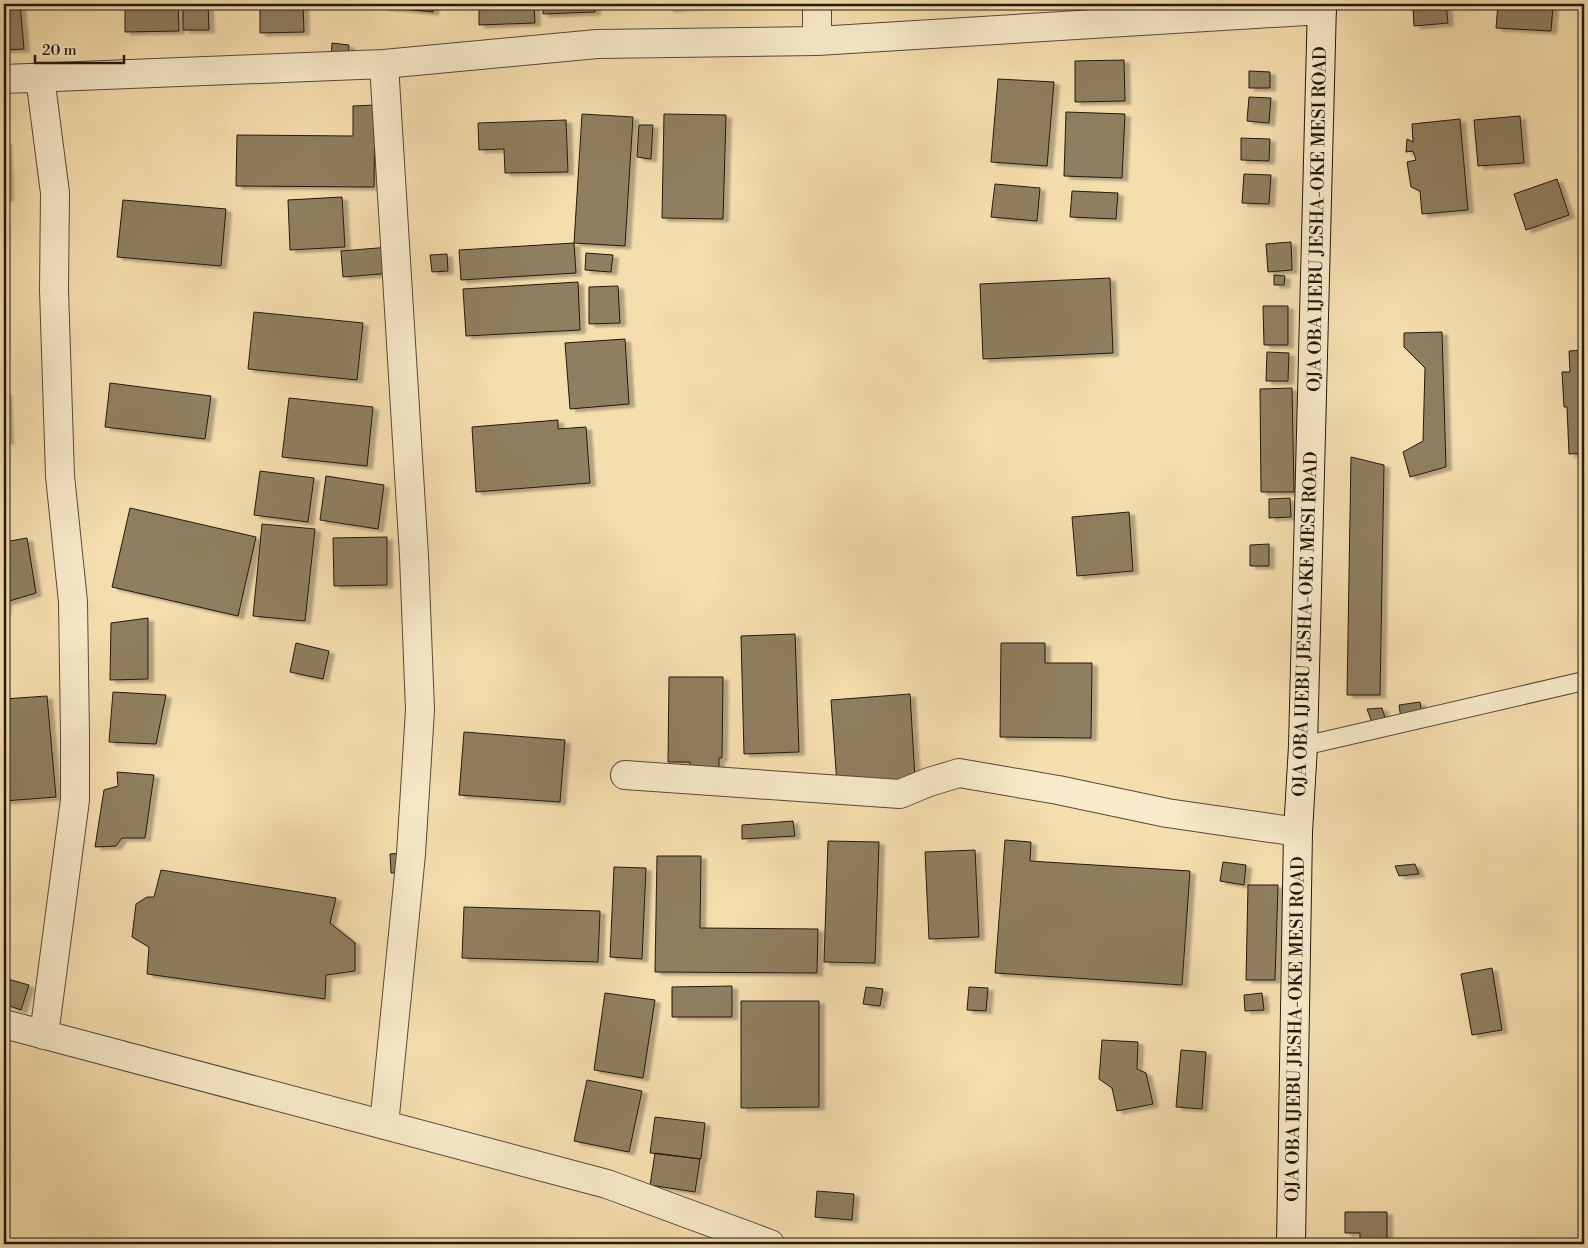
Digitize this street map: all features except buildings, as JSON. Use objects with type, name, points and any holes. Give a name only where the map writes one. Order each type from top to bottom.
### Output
[{"type":"street","points":[[817,4],[817,41]]},
{"type":"street","points":[[4,79],[384,64],[597,44],[817,41],[1322,7]]},
{"type":"street","name":"OJA OBA IJEBU JESHA-OKE MESI ROAD","points":[[1292,1244],[1298,832],[1303,746],[1322,7]]},
{"type":"street","points":[[384,64],[414,556],[420,710],[411,854],[384,1124]]},
{"type":"street","points":[[40,77],[55,193],[54,290],[60,476],[73,602],[75,735],[75,800],[44,1035]]},
{"type":"street","points":[[625,775],[900,794],[929,782],[959,773],[1058,790],[1167,812],[1298,832]]},
{"type":"street","points":[[4,1024],[608,1184],[770,1244]]},
{"type":"lane","points":[[1303,746],[1584,681]]}]
